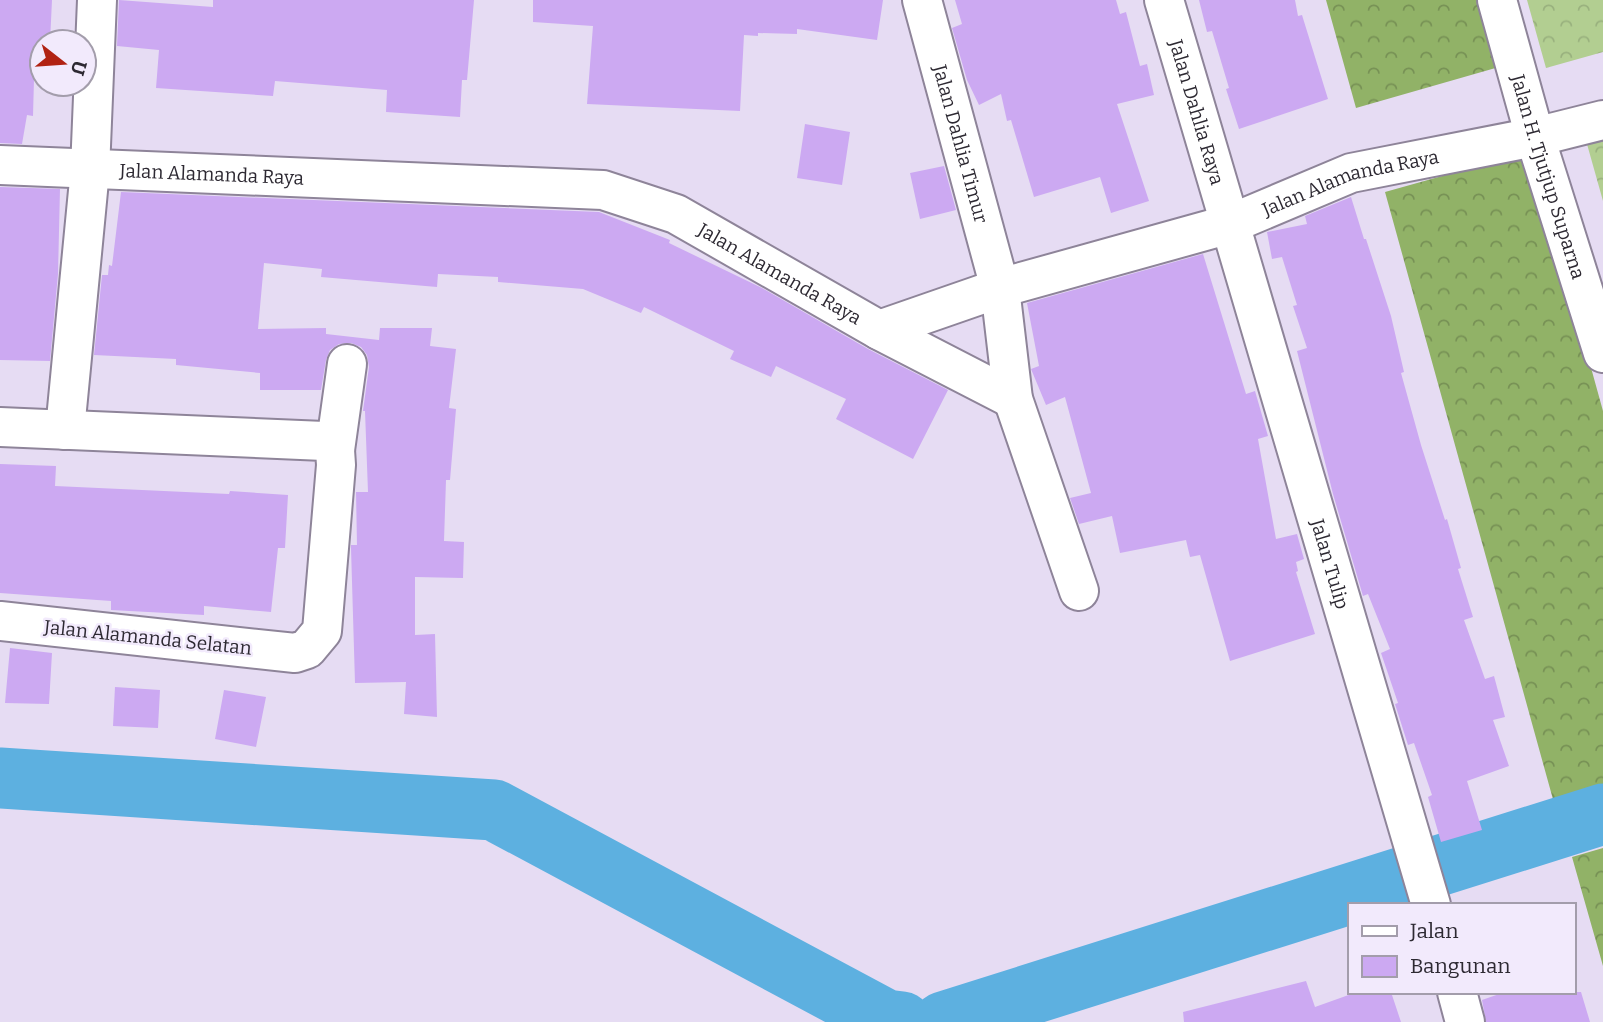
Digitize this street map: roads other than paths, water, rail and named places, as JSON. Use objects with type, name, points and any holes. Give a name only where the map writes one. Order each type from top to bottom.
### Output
[{"type":"street","points":[[65,430],[90,170],[97,0]]},
{"type":"street","name":"Jalan Dahlia Timur","points":[[922,0],[1000,288],[1013,400],[1079,592]]},
{"type":"street","name":"Jalan Dahlia Raya","points":[[1164,0],[1230,225]]},
{"type":"street","name":"Jalan H. Tjutjup Suparna","points":[[1497,0],[1535,137],[1603,353]]},
{"type":"street","name":"Jalan Alamanda Raya","points":[[0,165],[603,190],[676,214],[879,330],[1000,288],[1230,225],[1351,173],[1535,137],[1603,120]]},
{"type":"street","name":"Jalan Tulip","points":[[1230,225],[1425,883]]},
{"type":"street","points":[[879,330],[1013,400]]},
{"type":"street","points":[[335,450],[347,364]]},
{"type":"street","points":[[0,427],[324,441],[335,450]]},
{"type":"street","name":"Jalan Alamanda Selatan","points":[[0,621],[295,653],[307,649],[322,631],[335,450]]},
{"type":"street","points":[[1458,994],[1465,1022]]},
{"type":"waterway","points":[[0,778],[494,810],[886,1020],[902,1022]]},
{"type":"waterway","points":[[943,1022],[1603,814]]}]
